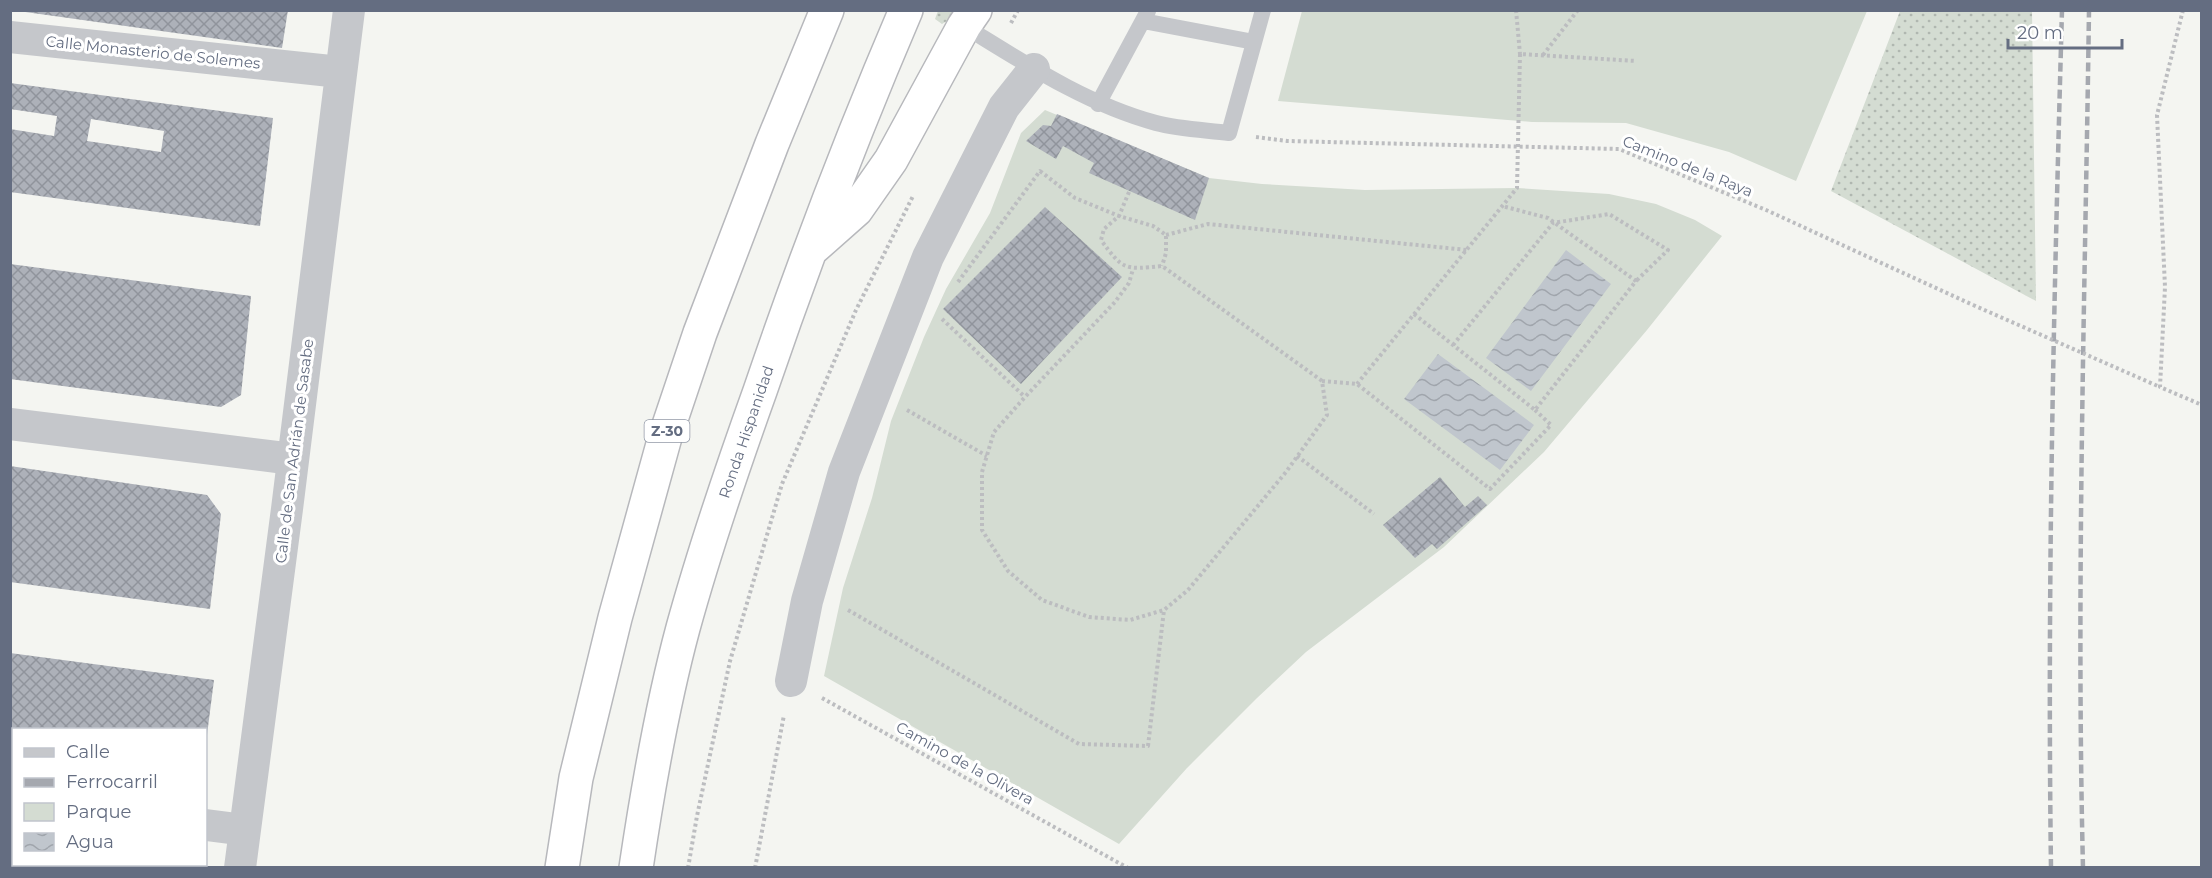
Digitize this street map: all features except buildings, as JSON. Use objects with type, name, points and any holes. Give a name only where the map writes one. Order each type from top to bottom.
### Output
[{"type":"highway","name":"Z-30","points":[[562,867],[576,778],[615,618],[665,437],[704,322],[772,144],[827,10]]},
{"type":"highway","name":"Ronda Hispanidad","points":[[636,867],[649,783],[683,628],[736,458],[807,254],[906,10]]},
{"type":"highway","points":[[807,254],[856,210],[891,160],[970,18]]},
{"type":"street","name":"Calle de San Adrián de Sasabe","points":[[240,867],[349,10]]},
{"type":"street","name":"Calle Monasterio de Solemes","points":[[10,37],[340,72]]},
{"type":"street","points":[[791,681],[807,601],[844,472],[928,257],[1004,107],[1034,69]]},
{"type":"street","points":[[10,424],[293,459]]},
{"type":"street","points":[[207,825],[244,830]]},
{"type":"lane","points":[[970,18],[1034,69],[1098,104],[1158,124],[1228,133],[1263,10]]},
{"type":"lane","points":[[1098,104],[1146,16],[1254,42]]},
{"type":"path","points":[[1356,384],[1517,188],[1520,54],[1516,10]]},
{"type":"path","points":[[1543,55],[1578,10]]},
{"type":"path","points":[[2160,387],[2165,287],[2157,115],[2184,10]]},
{"type":"path","points":[[1520,54],[1636,61]]},
{"type":"path","name":"Camino de la Raya","points":[[1228,133],[1287,141],[1620,149],[1766,210],[1973,305],[2202,405]]},
{"type":"path","points":[[958,283],[1040,171],[1075,198],[1119,216],[1153,226],[1166,235],[1208,224],[1467,250]]},
{"type":"path","points":[[1129,192],[1119,216],[1104,229],[1101,240],[1119,264],[1133,269],[1161,266],[1322,381],[1356,384],[1490,489],[1551,425],[1414,315]]},
{"type":"path","points":[[1502,206],[1548,218],[1636,281]]},
{"type":"path","points":[[1453,345],[1553,223],[1609,214],[1668,250],[1636,281],[1535,410]]},
{"type":"path","points":[[1161,266],[1166,254],[1166,235]]},
{"type":"path","points":[[1133,269],[1129,283],[1115,302],[994,432],[982,472],[982,530],[1008,571],[1042,600],[1089,617],[1130,620],[1164,610],[1188,590],[1297,456],[1327,415],[1322,381]]},
{"type":"path","points":[[939,316],[1025,397]]},
{"type":"path","points":[[901,407],[987,456]]},
{"type":"path","points":[[1297,456],[1374,514]]},
{"type":"path","points":[[848,610],[1079,744],[1148,746],[1164,610]]},
{"type":"path","points":[[755,867],[791,681]]},
{"type":"path","name":"Camino de la Olivera","points":[[791,681],[1128,867]]},
{"type":"green space","points":[[1302,10],[1867,11],[1796,181],[1729,152],[1626,123],[1532,122],[1278,101]]},
{"type":"green space","points":[[938,11],[956,11],[942,24],[935,19]]},
{"type":"green space","points":[[1900,11],[2032,11],[2036,301],[1831,191]]},
{"type":"green space","points":[[1045,110],[1209,178],[1262,184],[1365,190],[1517,188],[1609,194],[1656,204],[1695,220],[1722,236],[1647,330],[1544,452],[1444,547],[1306,652],[1187,768],[1119,844],[824,676],[843,588],[872,498],[891,421],[924,337],[946,289],[990,213],[1021,133]]},
{"type":"water","points":[[1566,250],[1611,284],[1531,391],[1486,358]]},
{"type":"water","points":[[1438,354],[1534,425],[1500,470],[1404,399]]},
{"type":"railway","points":[[2051,868],[2051,546],[2062,10]]},
{"type":"railway","points":[[2083,868],[2080,654],[2089,10]]}]
